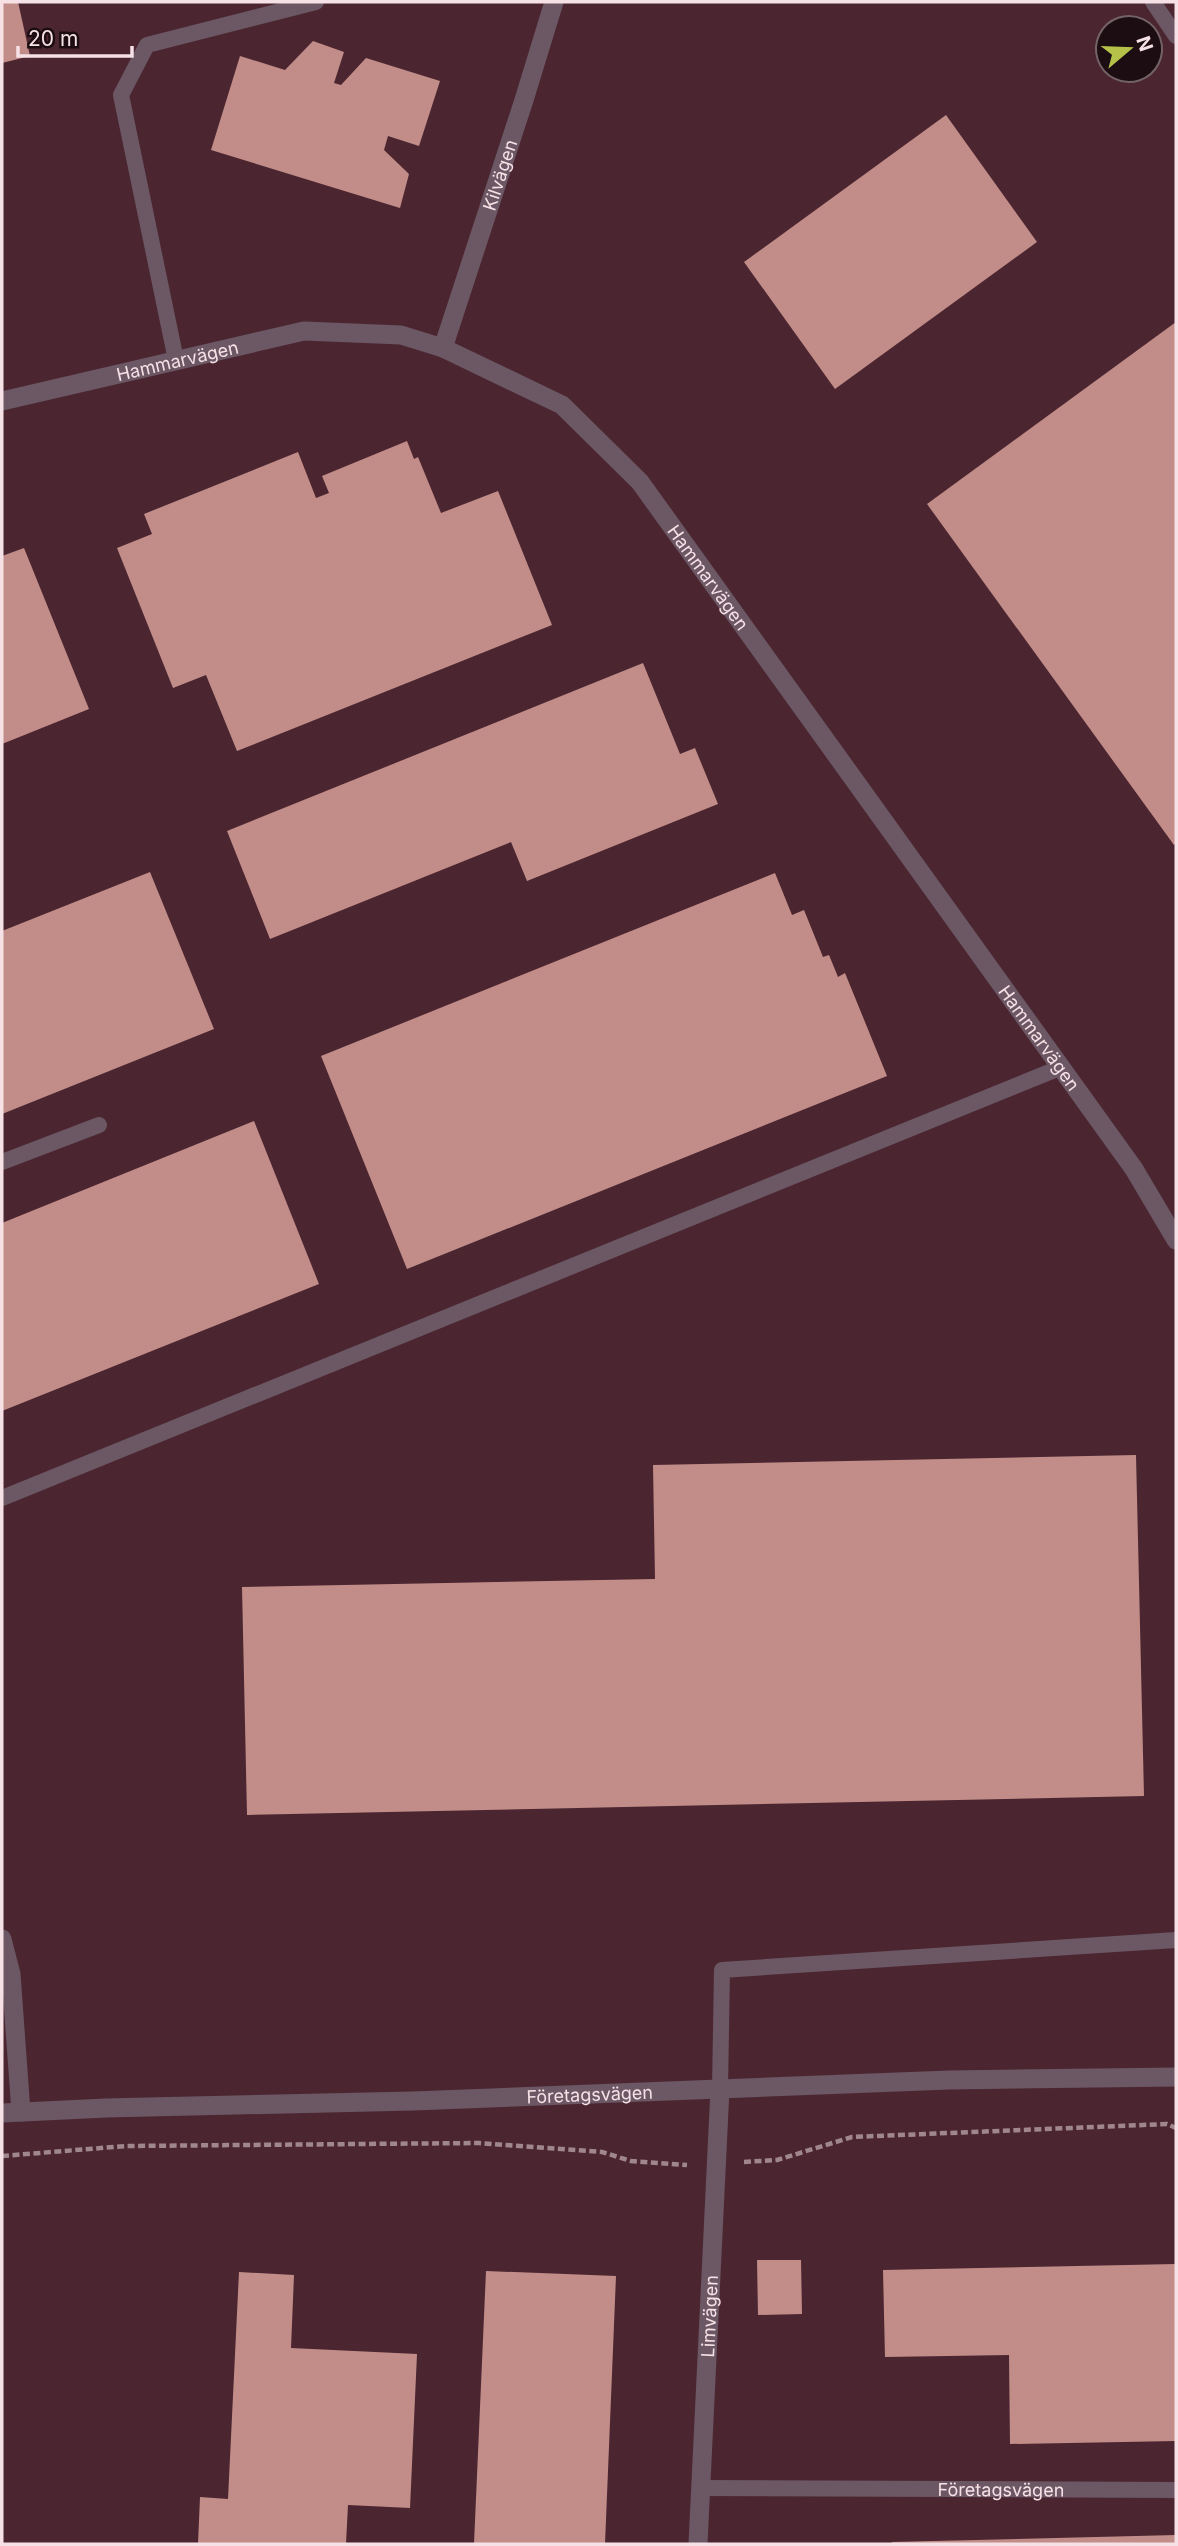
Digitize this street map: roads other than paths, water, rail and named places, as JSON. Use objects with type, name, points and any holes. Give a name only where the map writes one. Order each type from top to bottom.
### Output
[{"type":"street","name":"Kilvägen","points":[[443,348],[554,2]]},
{"type":"street","name":"Hammarvägen","points":[[2,401],[304,331],[401,335],[443,348],[562,405],[640,482],[1062,1067],[1134,1169],[1176,1240]]},
{"type":"street","points":[[2,1939],[11,1974],[11,2112]]},
{"type":"street","name":"Företagsvägen","points":[[11,2112],[413,2101],[949,2080],[1176,2077]]},
{"type":"street","name":"Limvägen","points":[[698,2544],[720,2089]]},
{"type":"lane","points":[[176,360],[121,95],[147,45],[316,2]]},
{"type":"lane","points":[[1153,2],[1176,36]]},
{"type":"lane","points":[[2,1498],[1062,1067]]},
{"type":"lane","points":[[2,1162],[99,1125]]},
{"type":"lane","points":[[720,2089],[722,1970],[1176,1940]]},
{"type":"lane","name":"Företagsvägen","points":[[700,2488],[1176,2490]]}]
